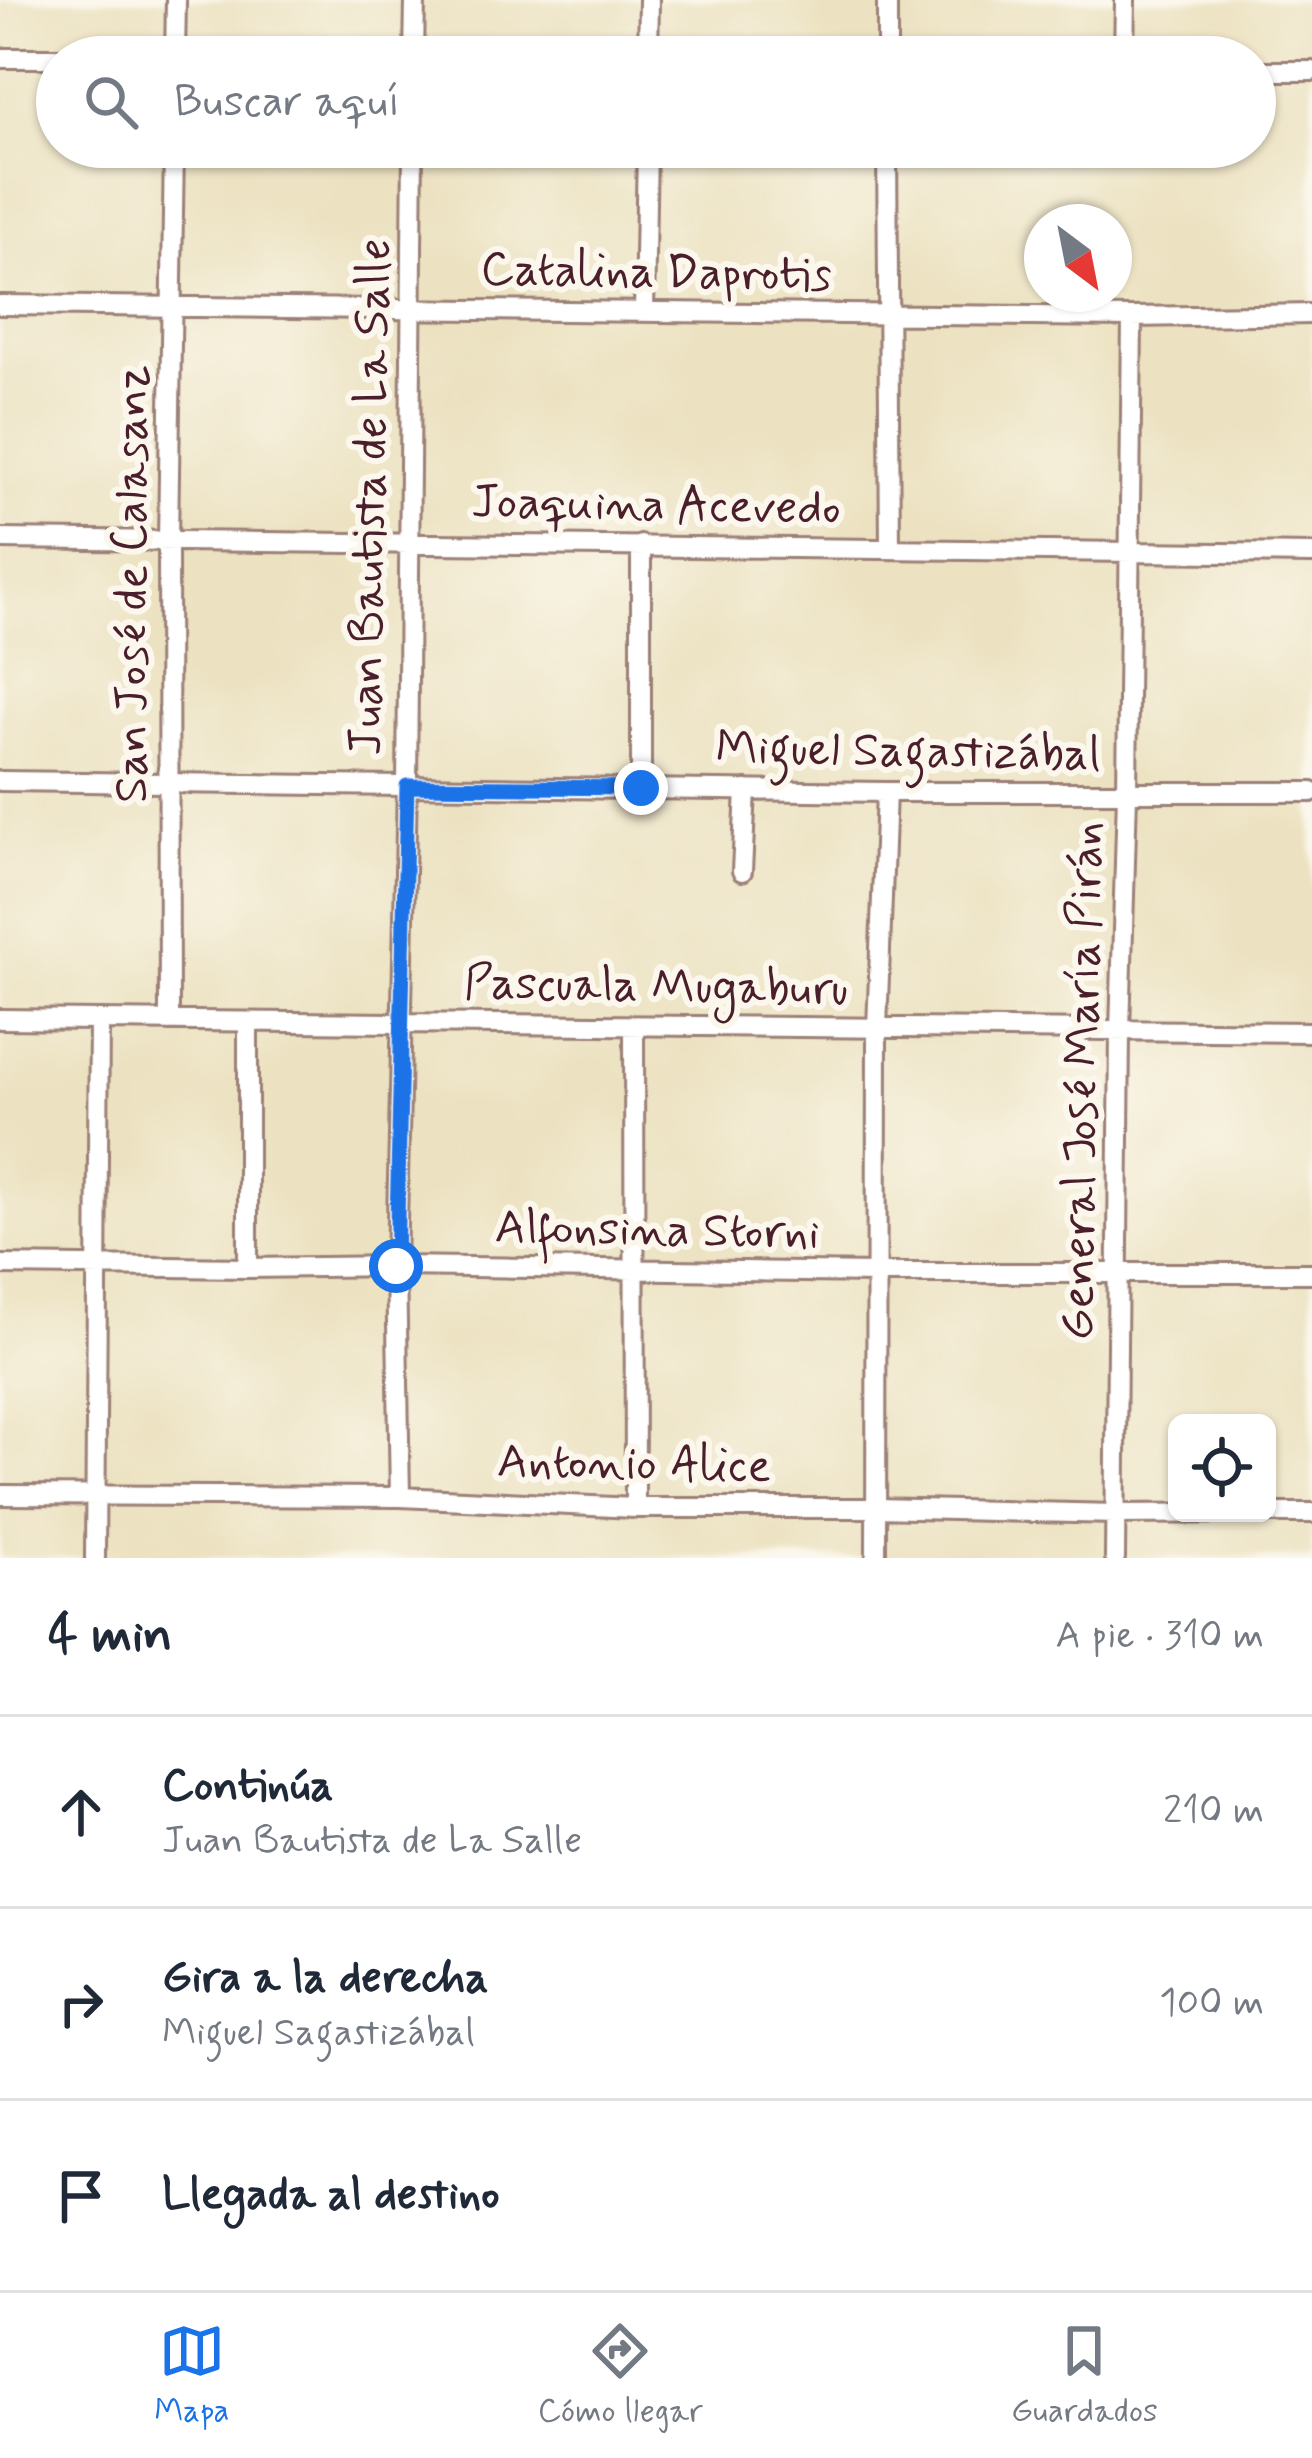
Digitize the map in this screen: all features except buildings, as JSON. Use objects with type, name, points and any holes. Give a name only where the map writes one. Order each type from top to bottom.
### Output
[{"type":"street","points":[[176,0],[176,36]]},
{"type":"street","points":[[414,36],[415,0]]},
{"type":"street","points":[[648,36],[649,0]]},
{"type":"street","points":[[887,0],[887,36]]},
{"type":"street","points":[[1124,36],[1125,0]]},
{"type":"street","points":[[0,58],[36,58]]},
{"type":"street","points":[[1276,71],[1312,71]]},
{"type":"street","name":"San José de Calasanz","points":[[169,1021],[174,168]]},
{"type":"street","name":"Juan Bautista de La Salle","points":[[400,1496],[396,1266],[407,786],[413,168]]},
{"type":"street","points":[[644,312],[647,168]]},
{"type":"street","points":[[887,168],[890,548]]},
{"type":"street","name":"Catalina Daprotis","points":[[0,304],[1132,317],[1312,314]]},
{"type":"street","name":"General José María Pirán","points":[[1114,1558],[1132,317]]},
{"type":"street","name":"Joaquina Acevedo","points":[[0,539],[1312,554]]},
{"type":"street","points":[[641,545],[641,788]]},
{"type":"street","name":"Miguel Sagastizábal","points":[[0,781],[1312,792]]},
{"type":"street","points":[[742,871],[746,790]]},
{"type":"street","points":[[876,1558],[877,1028],[886,792]]},
{"type":"street","name":"Pascuala Mugaburu","points":[[0,1019],[1312,1032]]},
{"type":"street","points":[[95,1558],[99,1020]]},
{"type":"street","points":[[248,1022],[248,1268]]},
{"type":"street","points":[[634,1026],[634,1508]]},
{"type":"street","name":"Alfonsina Storni","points":[[0,1265],[1312,1273]]},
{"type":"street","name":"Antonio Alice","points":[[0,1495],[400,1496],[634,1508],[1168,1514]]},
{"type":"street","name":"Antonio Alice","points":[[1276,1513],[1312,1513]]},
{"type":"route","points":[[396,1266],[407,786],[641,788]]}]
